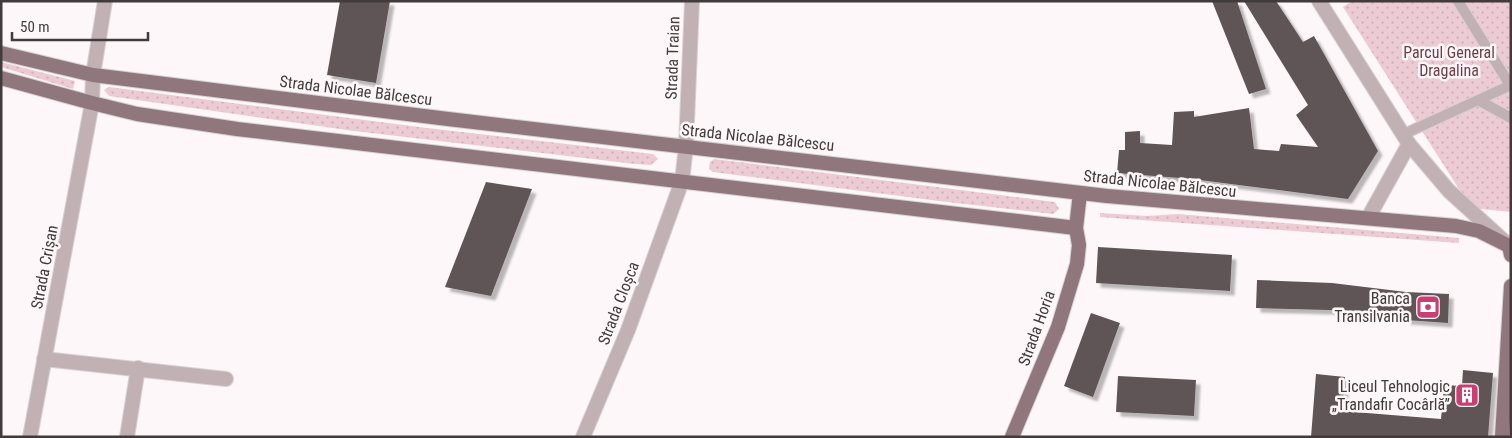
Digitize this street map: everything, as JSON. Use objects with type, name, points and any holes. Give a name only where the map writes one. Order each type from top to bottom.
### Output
[{"type":"main road","name":"Strada Nicolae Bălcescu","points":[[1,54],[93,75],[686,146],[1241,209],[1456,226],[1479,231],[1510,249]]},
{"type":"main road","points":[[1,78],[137,114],[237,129],[1076,228]]},
{"type":"main road","name":"Strada Horia","points":[[1012,437],[1058,327],[1077,264],[1079,246],[1076,228],[1080,192]]},
{"type":"main road","points":[[1502,437],[1511,286]]},
{"type":"street","name":"Strada Crișan","points":[[30,437],[92,103],[93,75],[105,1]]},
{"type":"street","name":"Strada Traian","points":[[682,181],[686,146],[692,1]]},
{"type":"street","points":[[1319,1],[1406,139],[1449,191],[1510,249]]},
{"type":"street","points":[[1368,218],[1406,139],[1478,100],[1511,85],[1458,1]]},
{"type":"street","points":[[1478,100],[1511,118]]},
{"type":"street","name":"Strada Cloșca","points":[[583,437],[628,330],[682,181]]},
{"type":"street","points":[[44,359],[226,379]]},
{"type":"street","points":[[127,437],[138,368]]},
{"type":"green space","name":"Parcul General Dragalina","points":[[1352,1],[1511,1],[1511,212],[1471,208],[1343,7]]},
{"type":"green space","points":[[1,62],[75,81],[73,89],[1,67]]},
{"type":"green space","points":[[109,87],[427,128],[653,154],[658,159],[651,165],[635,164],[354,131],[109,96],[104,90]]},
{"type":"green space","points":[[714,159],[1055,202],[1059,209],[1053,214],[713,172],[709,169],[710,162]]},
{"type":"green space","points":[[1100,213],[1147,216],[1178,214],[1459,238],[1459,243],[1100,217]]},
{"type":"building","points":[[340,1],[390,1],[376,83],[327,75]]},
{"type":"building","points":[[1212,1],[1237,1],[1266,89],[1249,94]]},
{"type":"building","points":[[1244,1],[1276,1],[1303,42],[1314,36],[1378,151],[1348,199],[1192,179],[1117,173],[1119,150],[1125,150],[1125,132],[1140,131],[1140,143],[1172,145],[1174,112],[1194,111],[1194,117],[1249,108],[1254,149],[1279,151],[1281,144],[1318,147],[1296,115],[1308,105]]},
{"type":"building","points":[[486,182],[532,189],[491,296],[445,287]]},
{"type":"building","points":[[1098,247],[1232,255],[1230,291],[1096,283]]},
{"type":"building","points":[[1257,280],[1332,283],[1406,292],[1449,294],[1448,323],[1406,320],[1406,312],[1256,308]]},
{"type":"building","points":[[1091,313],[1120,323],[1093,397],[1064,386]]},
{"type":"building","name":"Liceul Tehnologic „Trandafir Cocârlă”","points":[[1463,370],[1493,373],[1488,437],[1311,437],[1316,374],[1345,377],[1342,411],[1441,419],[1444,385],[1462,386]]},
{"type":"building","points":[[1118,376],[1196,380],[1194,416],[1116,412]]},
{"type":"place","name":"Banca Transilvania","points":[[1428,307]]},
{"type":"place","name":"Liceul Tehnologic „Trandafir Cocârlă”","points":[[1467,395]]}]
